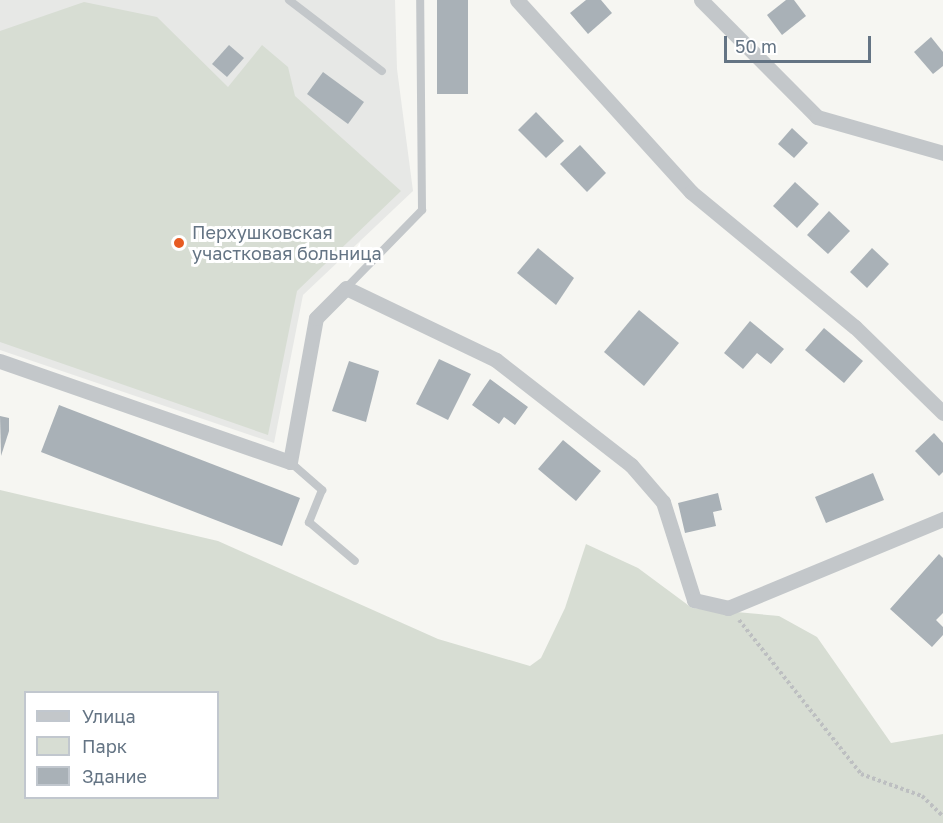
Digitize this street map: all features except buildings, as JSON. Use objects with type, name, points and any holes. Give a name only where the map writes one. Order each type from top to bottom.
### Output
[{"type":"street","points":[[517,0],[691,192],[855,327],[943,413]]},
{"type":"street","points":[[700,0],[816,117],[943,153]]},
{"type":"street","points":[[0,361],[290,462],[316,318],[346,288],[496,360],[631,465],[663,502],[694,600],[728,608],[943,519]]},
{"type":"lane","points":[[289,0],[382,71]]},
{"type":"lane","points":[[346,288],[422,210],[420,0]]},
{"type":"lane","points":[[290,462],[322,490],[309,522],[355,561]]},
{"type":"path","points":[[728,608],[861,774],[922,796],[943,816]]},
{"type":"shaded area","name":"Перхушковская участковая больница","points":[[0,0],[395,0],[397,69],[413,191],[303,295],[274,443],[0,350]]},
{"type":"green space","name":"Перхушковская участковая больница","points":[[84,2],[157,17],[228,87],[262,45],[288,67],[295,96],[401,191],[297,291],[268,435],[0,342],[0,31]]},
{"type":"green space","points":[[0,490],[218,541],[438,639],[530,666],[541,658],[565,608],[586,544],[638,568],[692,608],[779,616],[817,637],[891,743],[943,734],[943,823],[0,823]]},
{"type":"place","name":"Перхушковская участковая больница","points":[[179,243]]}]
